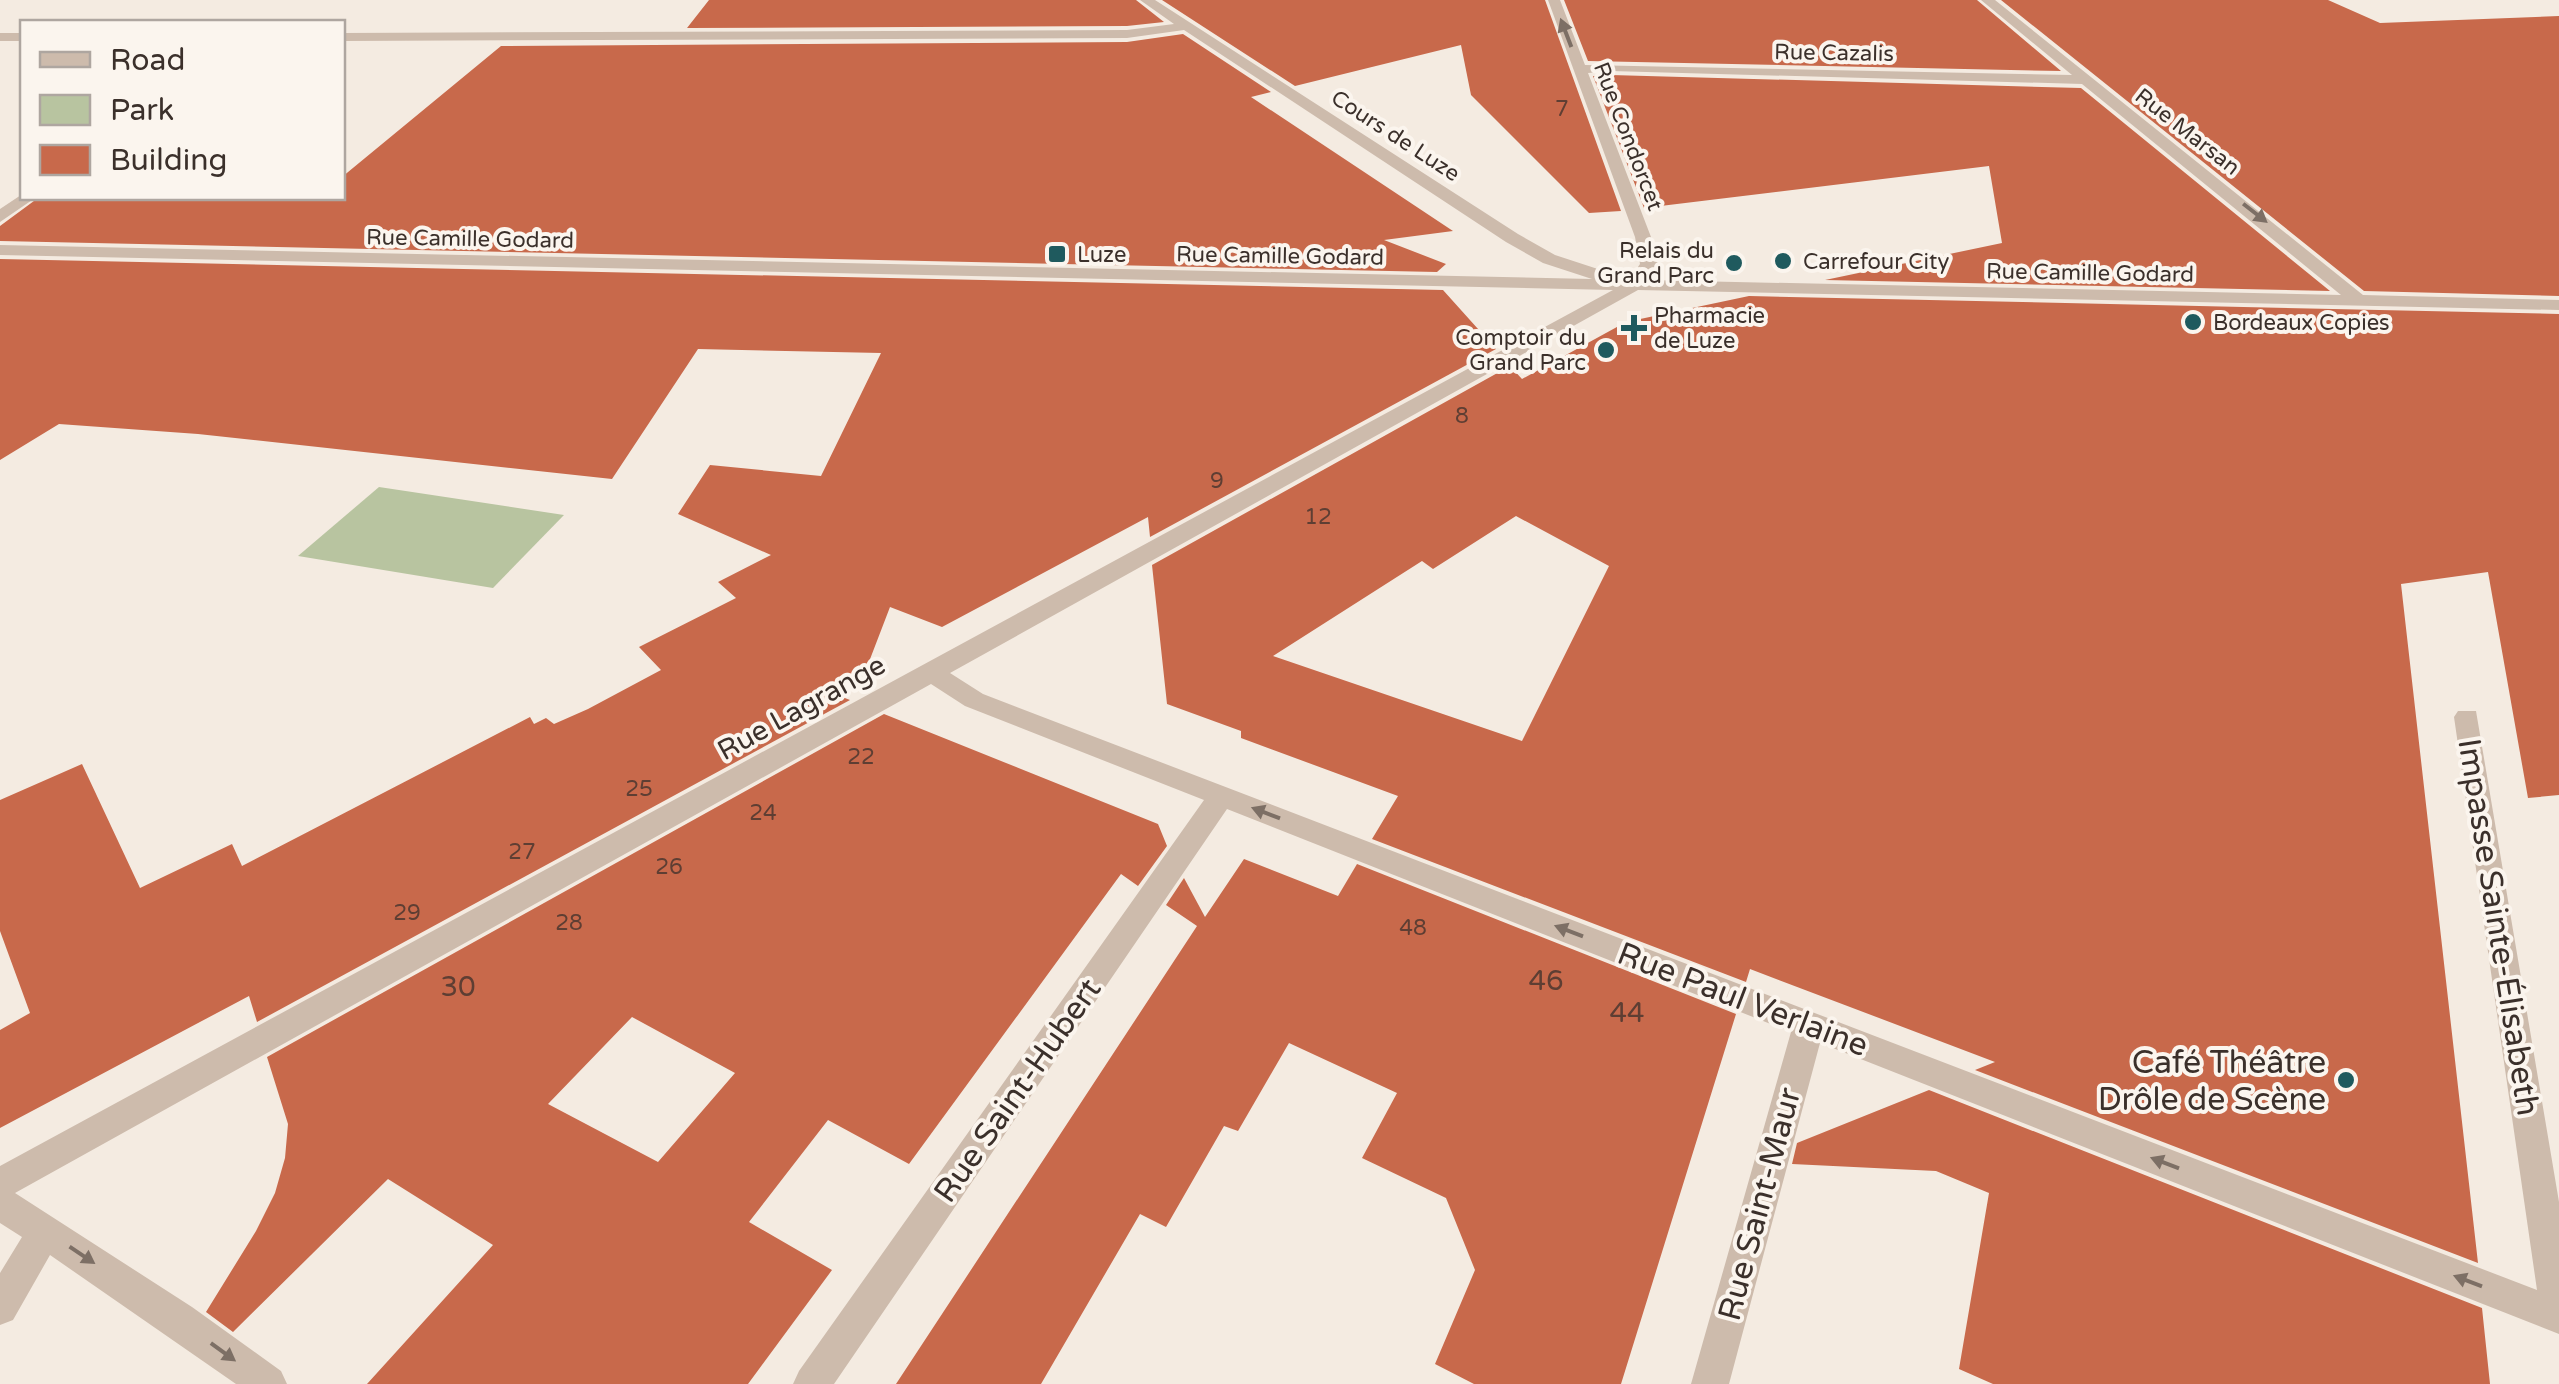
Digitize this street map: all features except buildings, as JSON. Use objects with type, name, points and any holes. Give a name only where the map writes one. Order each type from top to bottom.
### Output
[{"type":"street","name":"Cours de Luze","points":[[1146,0],[1549,259],[1633,286]]},
{"type":"street","name":"Rue Condorcet","points":[[1554,0],[1643,236],[1649,264],[1633,286]]},
{"type":"street","name":"Rue Marsan","points":[[1987,0],[2359,300]]},
{"type":"street","points":[[345,37],[1107,34],[1186,26]]},
{"type":"street","name":"Rue Cazalis","points":[[1580,70],[2086,80]]},
{"type":"street","points":[[0,217],[25,200]]},
{"type":"street","name":"Rue Camille Godard","points":[[0,250],[2559,305]]},
{"type":"street","name":"Rue Lagrange","points":[[0,1184],[1633,286]]},
{"type":"street","name":"Rue Paul Verlaine","points":[[933,672],[953,690],[974,700],[2559,1315]]},
{"type":"street","name":"Impasse Sainte-Élisabeth","points":[[2467,718],[2559,1315]]},
{"type":"street","name":"Rue Saint-Hubert","points":[[812,1384],[1222,796]]},
{"type":"street","name":"Rue Saint-Maur","points":[[1710,1384],[1809,1024]]},
{"type":"street","points":[[0,1203],[268,1384]]},
{"type":"street","points":[[0,1307],[45,1230]]},
{"type":"green space","points":[[379,487],[564,515],[493,588],[298,556]]},
{"type":"place","name":"Luze","points":[[1057,254]]},
{"type":"place","name":"Carrefour City","points":[[1783,261]]},
{"type":"place","name":"Relais du Grand Parc","points":[[1734,263]]},
{"type":"place","name":"Bordeaux Copies","points":[[2193,322]]},
{"type":"place","name":"Pharmacie de Luze","points":[[1634,328]]},
{"type":"place","name":"Comptoir du Grand Parc","points":[[1606,350]]},
{"type":"place","name":"Café Théâtre Drôle de Scène","points":[[2346,1080]]}]
